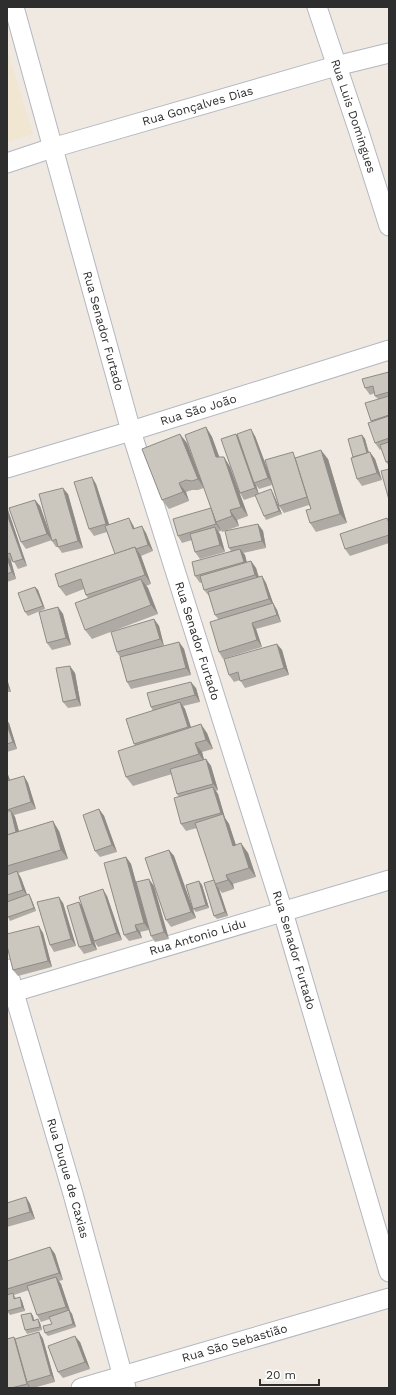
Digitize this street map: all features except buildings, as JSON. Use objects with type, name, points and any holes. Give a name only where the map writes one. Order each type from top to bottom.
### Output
[{"type":"street","name":"Rua Senador Furtado","points":[[14,7],[131,431],[283,912],[389,1272]]},
{"type":"street","name":"Rua Luis Domingues","points":[[317,7],[389,226]]},
{"type":"street","name":"Rua Gonçalves Dias","points":[[7,163],[52,148],[336,66],[389,53]]},
{"type":"street","name":"Rua São João","points":[[7,468],[131,431],[389,350]]},
{"type":"street","name":"Rua Antonio Lidu","points":[[10,993],[389,880]]},
{"type":"street","name":"Rua Duque de Caxias","points":[[7,970],[10,993],[73,1194],[125,1382]]},
{"type":"street","name":"Rua São Sebastião","points":[[81,1388],[125,1382],[389,1298]]},
{"type":"shaded area","points":[[7,50],[33,134],[7,142]]}]
